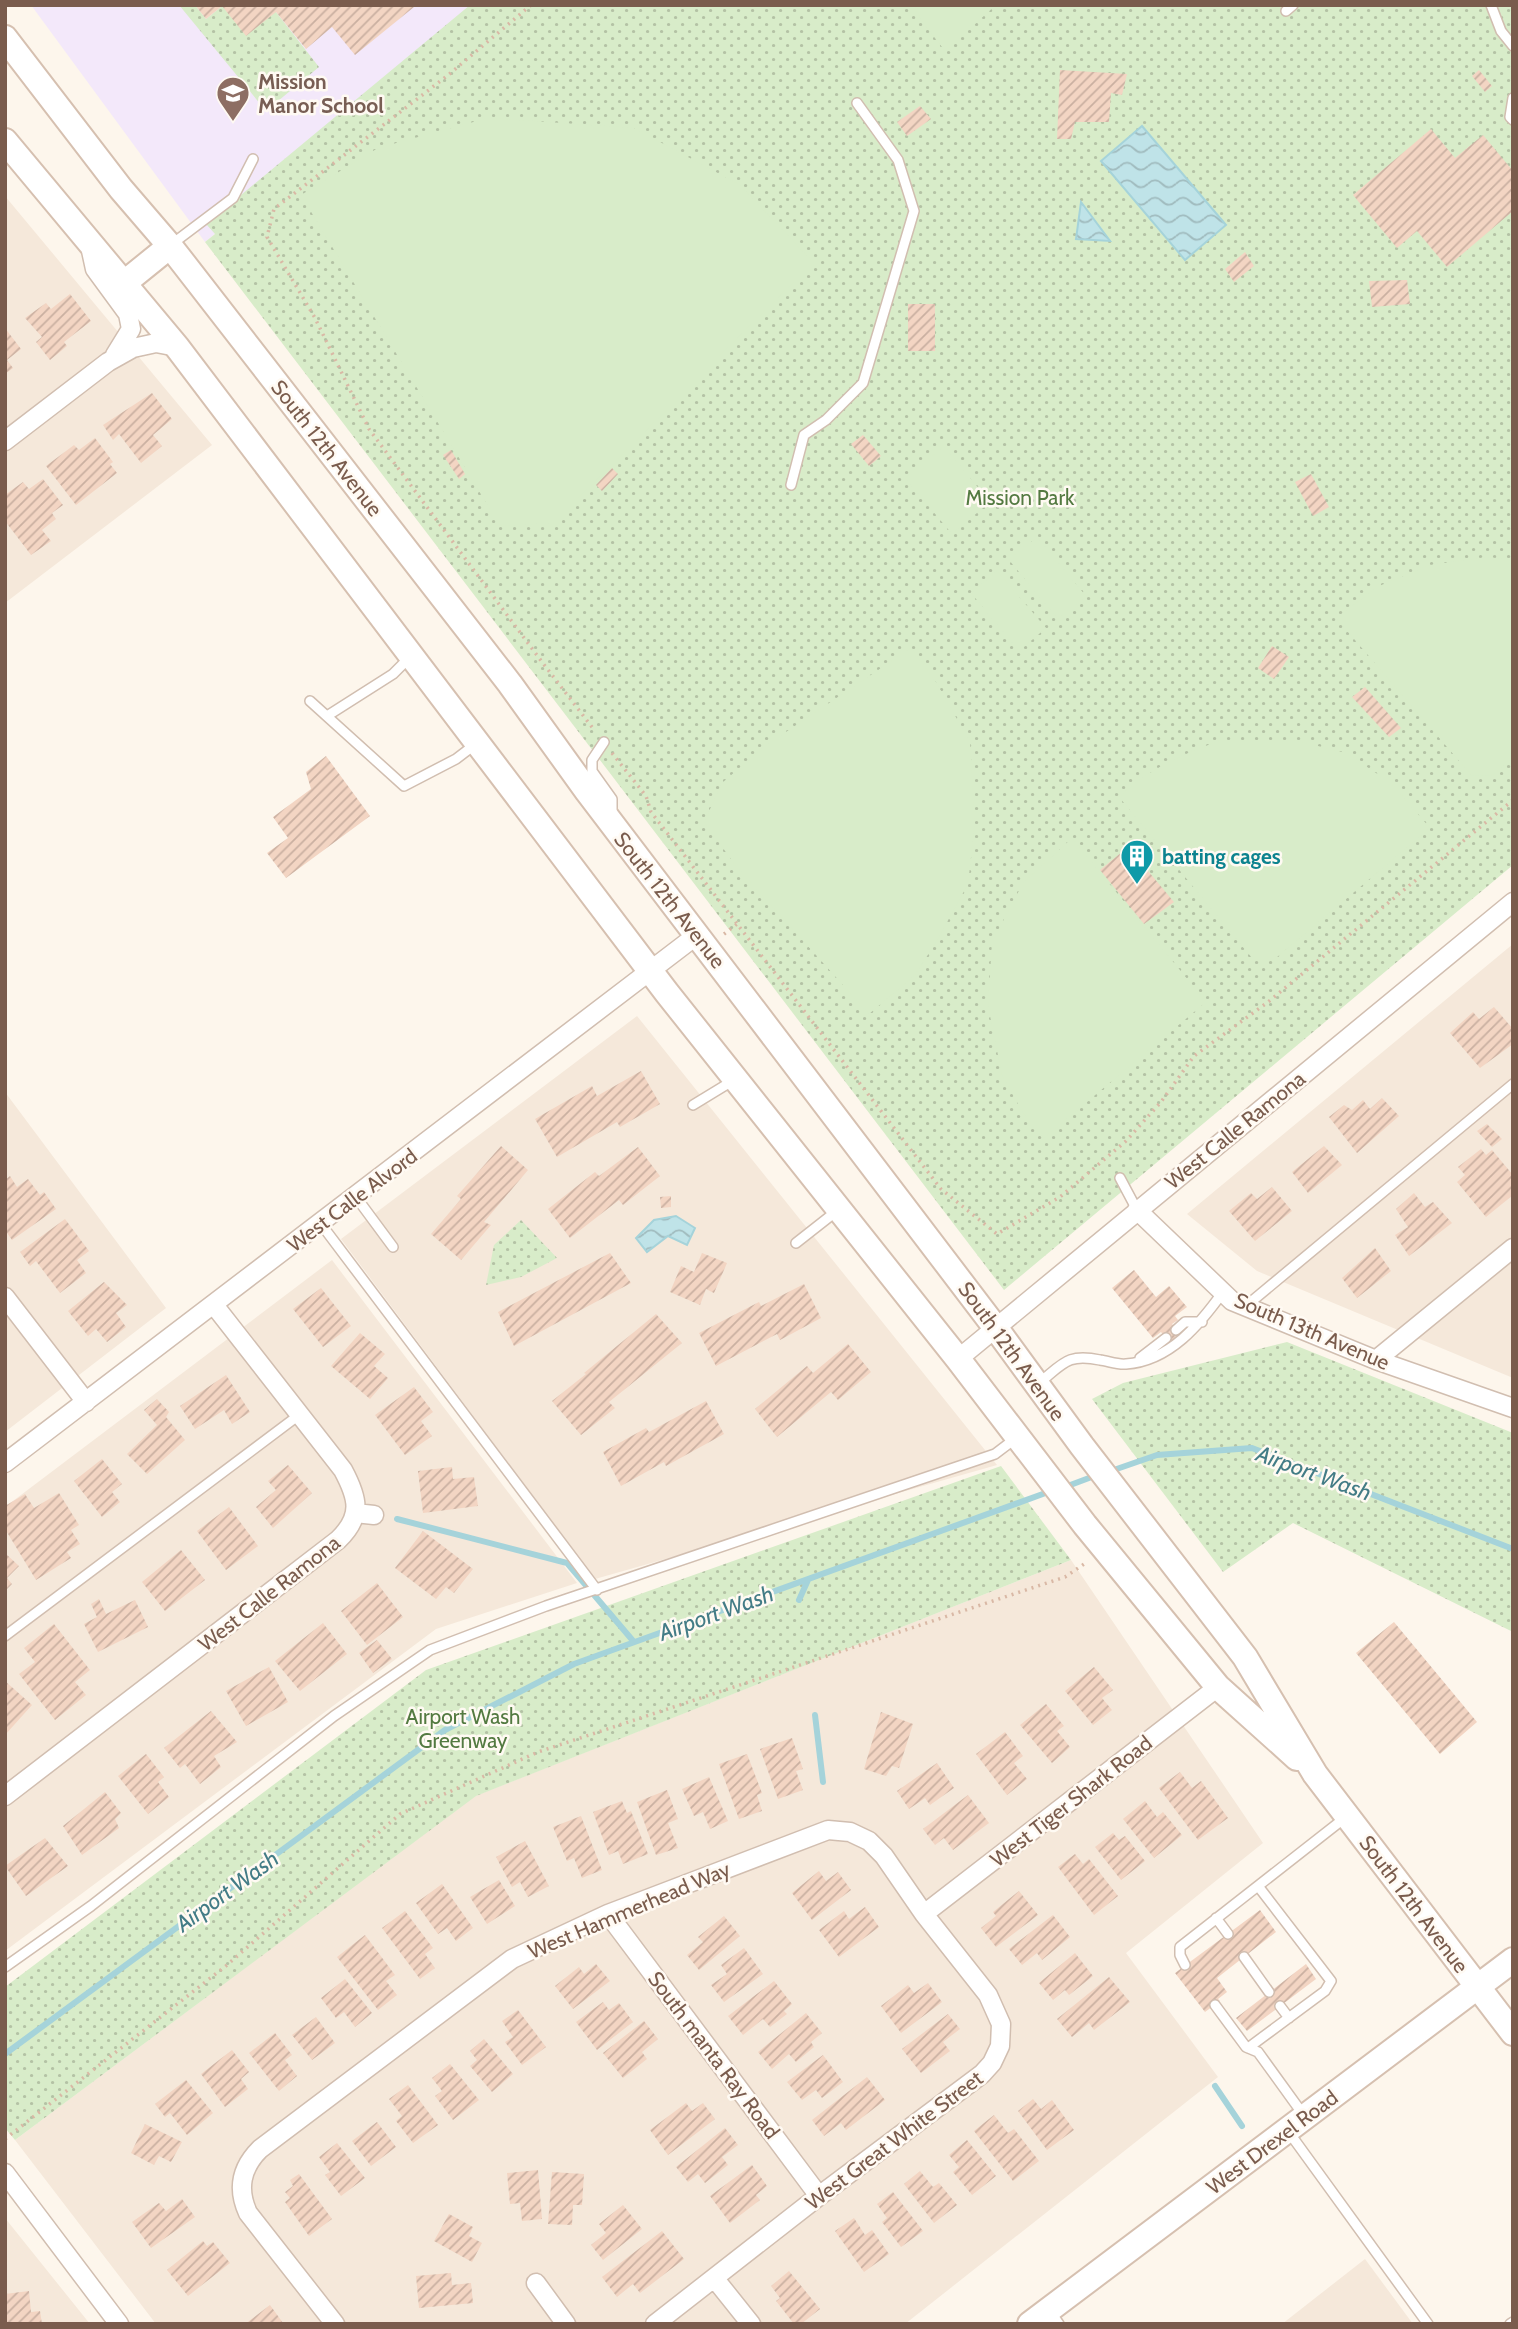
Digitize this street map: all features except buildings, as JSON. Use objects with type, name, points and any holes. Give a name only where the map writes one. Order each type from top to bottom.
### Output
[{"type":"main road","name":"South 12th Avenue","points":[[5,38],[510,684],[612,825],[1245,1657],[1315,1774],[1513,2033]]},
{"type":"main road","name":"South 12th Avenue","points":[[5,141],[177,347],[652,972],[958,1359],[1085,1525],[1218,1687],[1315,1774]]},
{"type":"main road","points":[[123,284],[170,246]]},
{"type":"main road","name":"West Drexel Road","points":[[1046,2319],[1296,2124],[1513,1960]]},
{"type":"street","points":[[89,242],[95,269],[128,314],[131,329],[126,340],[108,362]]},
{"type":"street","points":[[5,441],[108,362],[133,348],[156,343],[177,347]]},
{"type":"street","name":"West Calle Ramona","points":[[958,1359],[1513,902]]},
{"type":"street","name":"West Calle Alvord","points":[[5,1463],[652,972],[697,935]]},
{"type":"street","name":"South 13th Avenue","points":[[1137,1210],[1232,1301],[1376,1360],[1513,1408]]},
{"type":"street","points":[[1376,1360],[1513,1248]]},
{"type":"street","points":[[5,1297],[86,1402]]},
{"type":"street","name":"West Calle Ramona","points":[[5,1796],[338,1540],[351,1526],[355,1513],[353,1492],[343,1471],[214,1305]]},
{"type":"street","points":[[355,1513],[374,1515]]},
{"type":"street","name":"West Tiger Shark Road","points":[[925,1914],[1218,1687]]},
{"type":"street","name":"West Hammerhead Way","points":[[335,2324],[248,2213],[243,2202],[239,2178],[252,2157],[271,2140],[512,1959],[608,1914],[828,1830],[850,1832],[869,1841],[884,1856],[925,1914]]},
{"type":"street","name":"South manta Ray Road","points":[[608,1914],[819,2196]]},
{"type":"street","name":"West Great White Street","points":[[655,2324],[982,2074],[1007,2047],[1002,2024],[988,1995],[925,1914]]},
{"type":"street","points":[[5,2173],[119,2324]]},
{"type":"street","points":[[715,2279],[751,2324]]},
{"type":"street","points":[[536,2283],[566,2324]]},
{"type":"lane","points":[[1491,5],[1501,31],[1513,46]]},
{"type":"lane","points":[[1513,98],[1510,117],[1513,120]]},
{"type":"lane","points":[[791,485],[804,435],[826,420],[863,383],[914,211],[898,160],[857,103]]},
{"type":"lane","points":[[170,246],[233,198],[253,159]]},
{"type":"lane","points":[[327,716],[393,674],[412,655]]},
{"type":"lane","points":[[310,701],[404,786],[456,759],[478,742]]},
{"type":"lane","points":[[604,742],[592,760],[592,771],[612,799],[612,825]]},
{"type":"lane","points":[[693,1105],[736,1079]]},
{"type":"lane","points":[[1246,1306],[1513,1084]]},
{"type":"lane","points":[[1120,1178],[1137,1210]]},
{"type":"lane","points":[[356,1197],[393,1247]]},
{"type":"lane","points":[[796,1243],[840,1209]]},
{"type":"lane","points":[[321,1224],[597,1590]]},
{"type":"lane","points":[[1037,1385],[1071,1358],[1082,1356],[1126,1364],[1154,1356],[1186,1338],[1202,1322],[1223,1292]]},
{"type":"lane","points":[[1176,1329],[1185,1322],[1202,1322]]},
{"type":"lane","points":[[1136,1362],[1166,1338]]},
{"type":"lane","points":[[5,1636],[299,1415]]},
{"type":"lane","points":[[5,1967],[91,1906],[334,1716],[430,1650],[547,1606],[995,1454],[1017,1437]]},
{"type":"lane","points":[[1185,1965],[1180,1955],[1180,1947],[1347,1816]]},
{"type":"lane","points":[[1248,2048],[1325,1991],[1331,1981],[1258,1886]]},
{"type":"lane","points":[[1216,1918],[1228,1934]]},
{"type":"lane","points":[[1244,1957],[1269,1992]]},
{"type":"lane","points":[[1214,2005],[1248,2048],[1258,2052],[1296,2124],[1428,2324]]},
{"type":"lane","points":[[1280,2006],[1289,2018]]},
{"type":"path","points":[[531,5],[447,76],[274,209],[267,237],[315,318],[369,429],[541,662],[646,796],[651,812],[941,1189],[998,1234],[1059,1197],[1126,1141],[1161,1102],[1194,1056],[1268,1002],[1513,800]]},
{"type":"path","points":[[5,2139],[227,1965],[400,1814],[538,1752],[1065,1577],[1089,1561]]},
{"type":"shaded area","name":"Mission Manor School","points":[[31,5],[491,5],[205,242]]},
{"type":"shaded area","points":[[5,196],[212,445],[5,603]]},
{"type":"shaded area","points":[[1513,944],[1513,1378],[1257,1271],[1187,1214]]},
{"type":"shaded area","points":[[637,1016],[997,1465],[595,1579],[341,1239]]},
{"type":"shaded area","points":[[5,1092],[166,1308],[5,1432]]},
{"type":"shaded area","points":[[332,1260],[577,1583],[436,1629],[5,1951],[5,1507]]},
{"type":"shaded area","points":[[1071,1560],[1263,1843],[1126,1953],[1218,2077],[905,2324],[156,2324],[15,2140],[475,1796]]},
{"type":"shaded area","points":[[5,2218],[90,2324],[5,2324]]},
{"type":"shaded area","points":[[1365,2259],[1413,2324],[1282,2324]]},
{"type":"green space","points":[[179,5],[195,5],[206,19],[222,6],[276,12],[319,67],[266,111]]},
{"type":"green space","name":"Mission Park","points":[[470,5],[1513,5],[1513,865],[1004,1290],[205,242],[215,234],[206,224]]},
{"type":"green space","points":[[914,5],[996,5],[945,51],[921,20]]},
{"type":"green space","points":[[488,118],[634,128],[740,185],[813,262],[554,523],[500,526],[301,195],[378,148]]},
{"type":"green space","points":[[944,446],[990,502],[952,534],[905,478]]},
{"type":"green space","points":[[1037,537],[1086,596],[1058,619],[1009,560]]},
{"type":"green space","points":[[1487,557],[1513,560],[1513,758],[1492,775],[1472,776],[1336,618],[1379,586],[1430,565]]},
{"type":"green space","points":[[997,571],[1046,628],[1019,651],[971,593]]},
{"type":"green space","points":[[911,648],[936,682],[970,742],[975,822],[968,884],[914,976],[869,1014],[736,866],[704,822],[722,783],[765,746]]},
{"type":"green space","points":[[1221,740],[1294,740],[1346,753],[1391,783],[1430,828],[1276,958],[1252,958],[1119,797],[1167,763]]},
{"type":"green space","points":[[1072,838],[1206,1002],[1044,1138],[1023,1113],[1002,1075],[988,1006],[992,942],[1023,883]]},
{"type":"green space","points":[[521,1220],[557,1258],[521,1277],[486,1285],[494,1245]]},
{"type":"green space","points":[[1287,1342],[1513,1433],[1513,1632],[1293,1523],[1223,1572],[1092,1399],[1123,1383]]},
{"type":"green space","name":"Airport Wash Greenway","points":[[1001,1466],[1071,1560],[476,1796],[15,2140],[5,2128],[5,1987],[426,1670]]},
{"type":"water","points":[[1142,126],[1226,225],[1185,260],[1101,161]]},
{"type":"water","points":[[1081,202],[1110,241],[1076,239]]},
{"type":"water","points":[[676,1216],[695,1228],[687,1245],[668,1236],[647,1252],[636,1238],[654,1220]]},
{"type":"waterway","name":"Airport Wash","points":[[1108,1472],[1157,1455],[1252,1448],[1513,1549]]},
{"type":"waterway","name":"Airport Wash","points":[[1065,1487],[1097,1475]]},
{"type":"waterway","name":"Airport Wash","points":[[5,2054],[445,1730],[574,1664],[1051,1491]]},
{"type":"waterway","points":[[397,1519],[567,1563],[634,1642]]},
{"type":"waterway","points":[[799,1600],[808,1580]]},
{"type":"waterway","points":[[815,1715],[823,1782]]},
{"type":"waterway","points":[[1215,2086],[1242,2126]]},
{"type":"place","name":"Mission Manor School","points":[[233,123]]},
{"type":"place","name":"batting cages","points":[[1137,886]]}]
